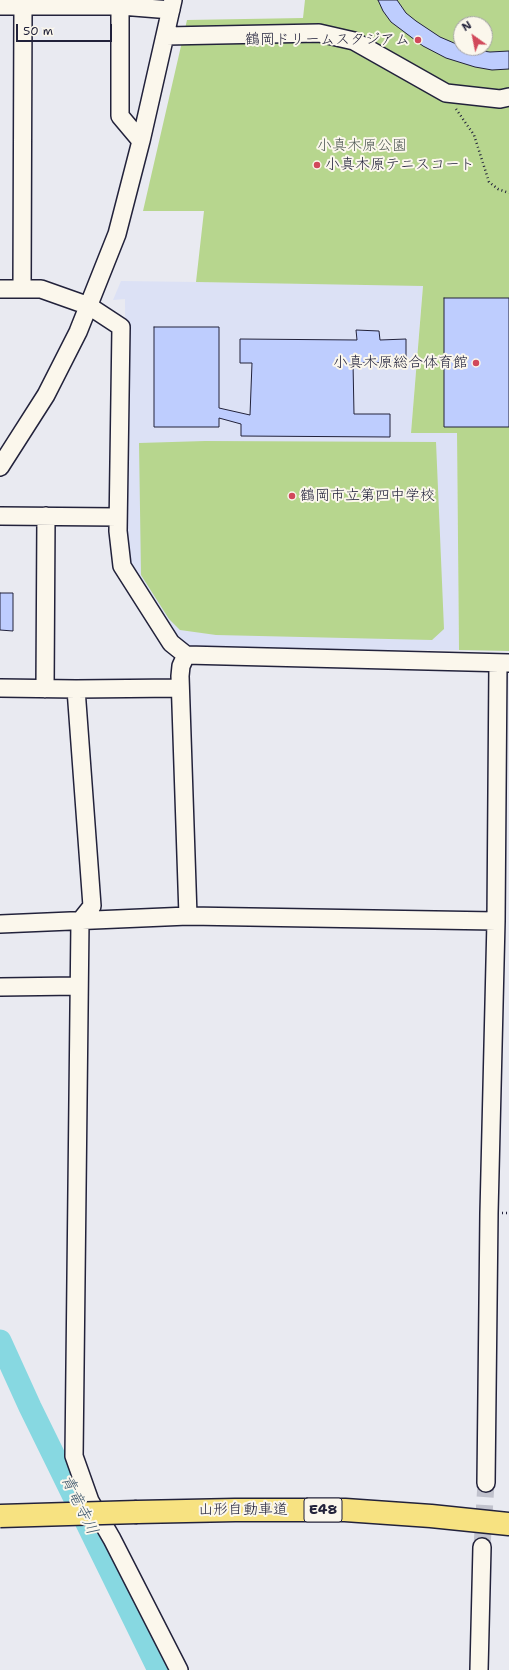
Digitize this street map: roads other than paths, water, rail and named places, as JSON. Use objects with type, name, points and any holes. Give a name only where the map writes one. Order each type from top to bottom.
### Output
[{"type":"highway","name":"山形自動車道","points":[[0,1516],[235,1510],[345,1510],[431,1516],[509,1524]]},
{"type":"street","points":[[120,3],[120,116],[141,141]]},
{"type":"street","points":[[0,6],[120,3],[172,5],[141,141],[117,234],[78,332],[46,395],[0,466]]},
{"type":"street","points":[[22,289],[23,6]]},
{"type":"street","points":[[166,36],[319,33],[354,41],[446,93],[500,99],[509,97]]},
{"type":"street","points":[[0,289],[42,289],[88,306],[120,327],[118,517],[119,550],[122,566],[171,643],[186,655],[504,663],[503,859],[496,921],[502,942],[489,1213],[486,1483]]},
{"type":"street","points":[[0,516],[118,517]]},
{"type":"street","points":[[45,689],[46,516]]},
{"type":"street","points":[[186,655],[181,666],[180,688],[188,916]]},
{"type":"street","points":[[0,688],[180,688]]},
{"type":"street","points":[[76,689],[92,906],[80,921],[74,1456],[90,1501],[112,1539],[179,1670]]},
{"type":"street","points":[[0,924],[188,916],[496,921]]},
{"type":"street","points":[[0,987],[79,986]]},
{"type":"street","points":[[479,1670],[482,1547]]},
{"type":"waterway","name":"青竜寺川","points":[[0,1341],[30,1407],[159,1670]]},
{"type":"tunnel","points":[[482,1547],[486,1483]]},
{"type":"place","name":"鶴岡ドリームスタジアム","points":[[418,40]]},
{"type":"place","name":"小真木原テニスコート","points":[[317,165]]},
{"type":"place","name":"小真木原総合体育館","points":[[476,363]]},
{"type":"place","name":"鶴岡市立第四中学校","points":[[292,496]]},
{"type":"park label","name":"小真木原公園","points":[[362,146]]}]
